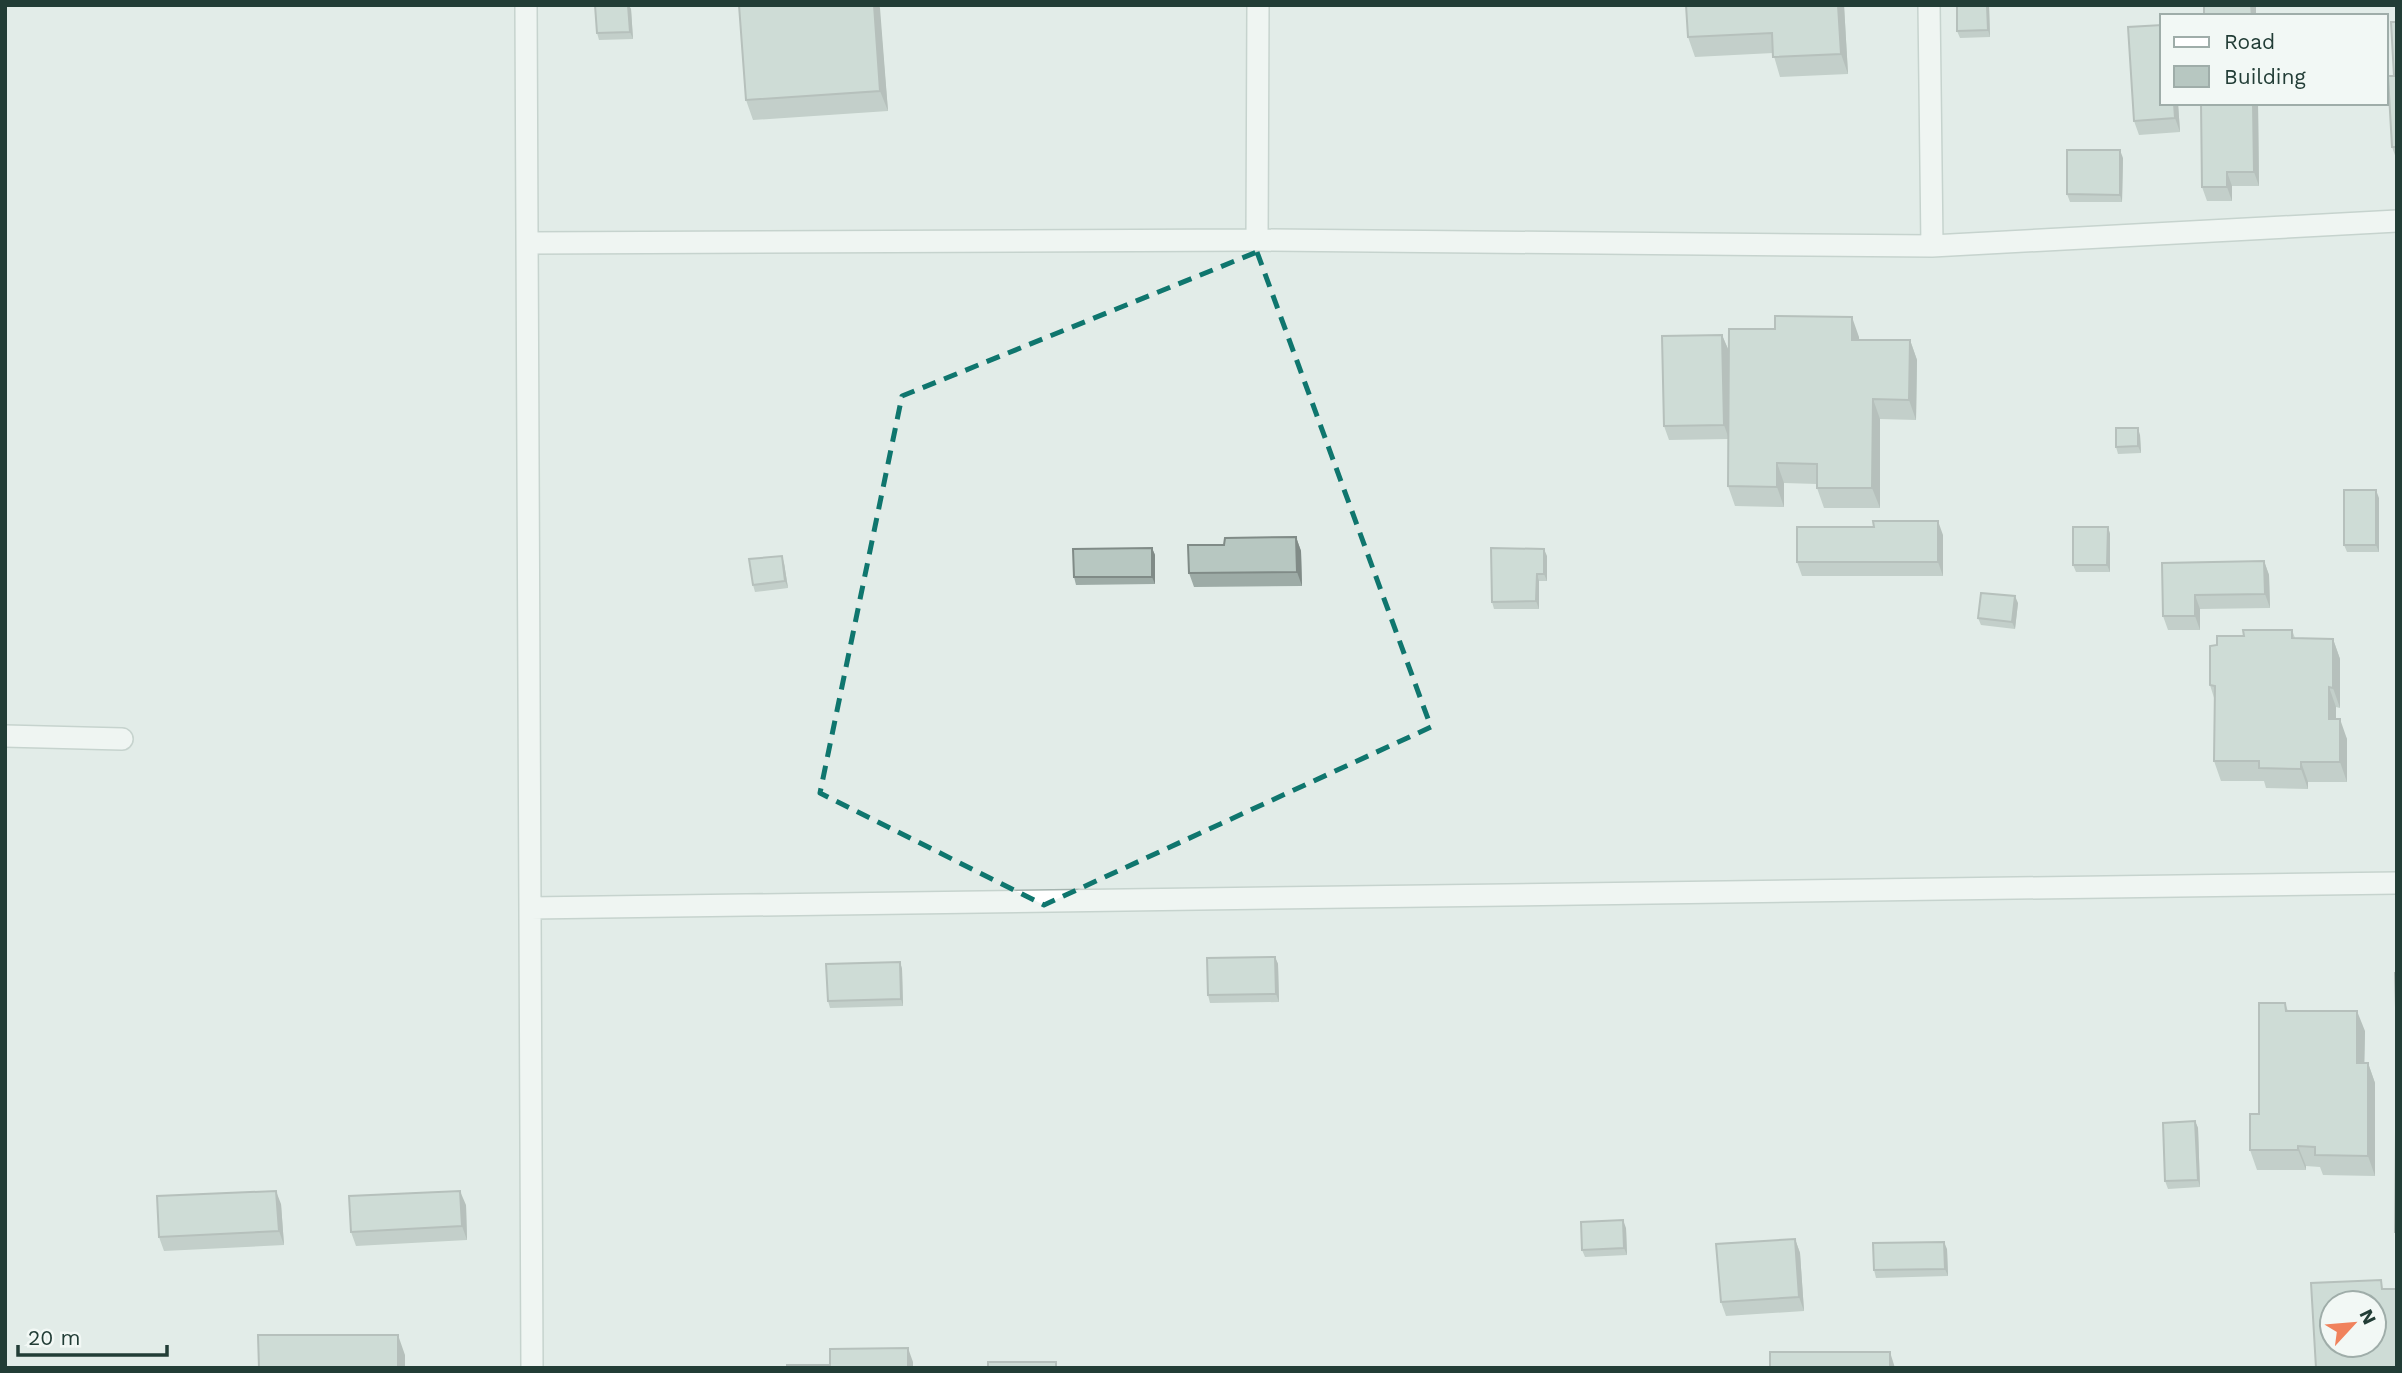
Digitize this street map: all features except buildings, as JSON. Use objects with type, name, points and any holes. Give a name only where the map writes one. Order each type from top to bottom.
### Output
[{"type":"street","points":[[526,5],[532,1368]]},
{"type":"street","points":[[1257,240],[1258,5]]},
{"type":"street","points":[[1929,5],[1932,246]]},
{"type":"street","points":[[528,243],[1257,240],[1932,246],[2397,221]]},
{"type":"street","points":[[5,736],[122,739]]},
{"type":"street","points":[[530,908],[2397,883]]},
{"type":"highlighted area","points":[[1257,252],[1431,727],[1044,905],[820,793],[902,396]]}]
